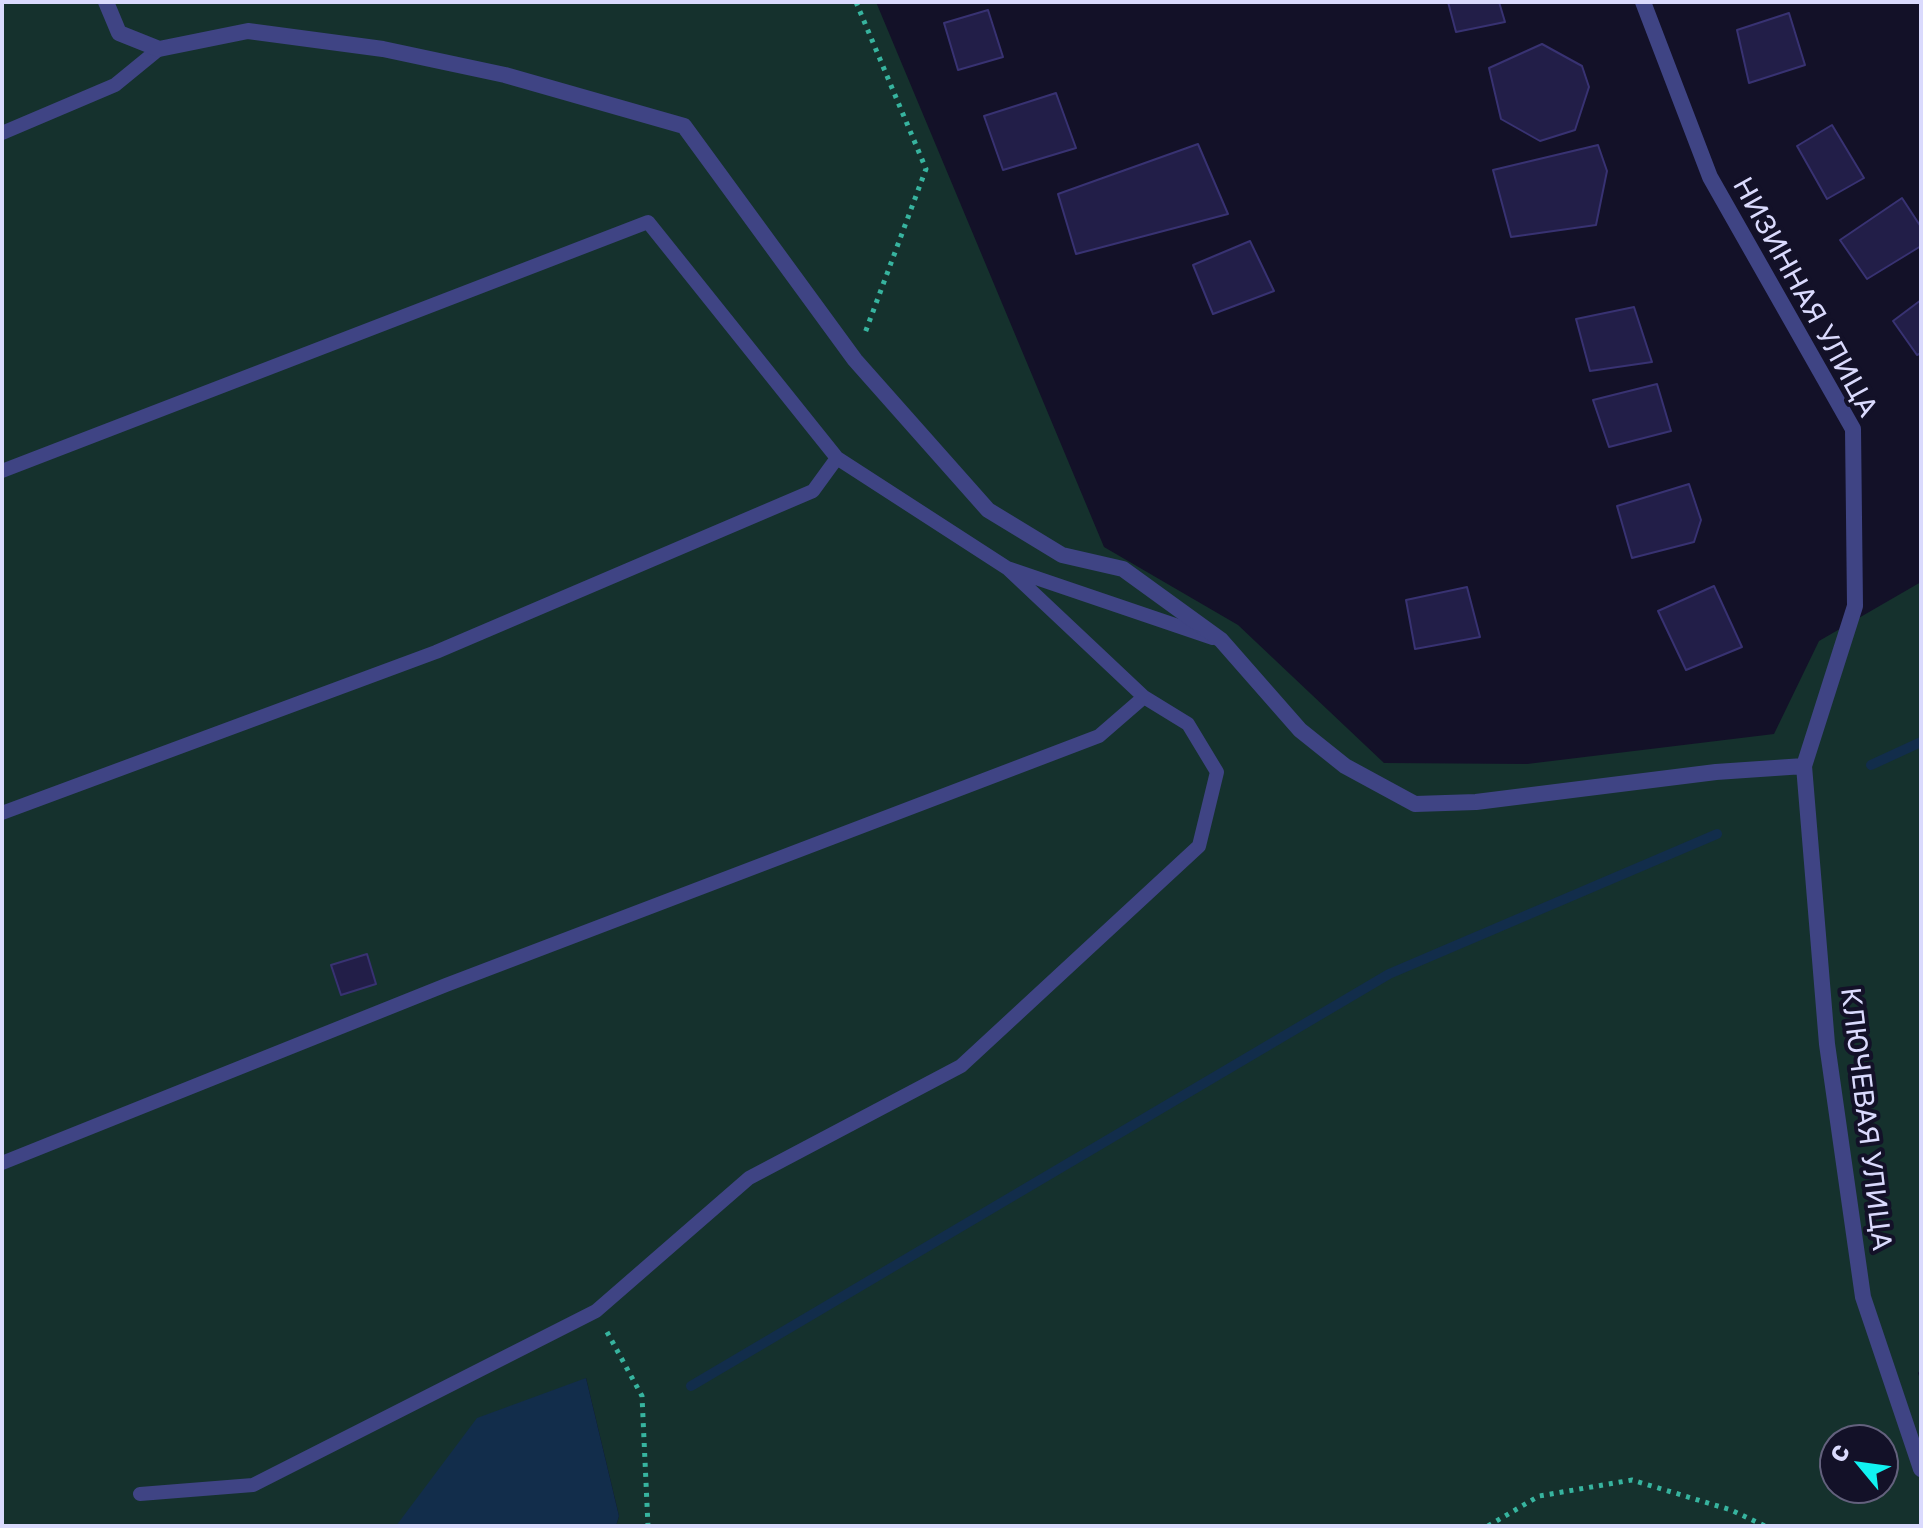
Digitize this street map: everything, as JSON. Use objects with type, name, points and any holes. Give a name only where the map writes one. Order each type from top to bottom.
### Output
[{"type":"street","points":[[106,2],[119,33],[159,49],[248,31],[383,49],[505,75],[684,126],[855,360],[988,510],[1062,555],[1123,569],[1221,640],[1300,730],[1345,766],[1415,804],[1476,802],[1716,772],[1804,766]]},
{"type":"street","name":"НИЗИННАЯ УЛИЦА","points":[[1643,2],[1710,177],[1853,429],[1855,606],[1804,766]]},
{"type":"street","name":"КЛЮЧЕВАЯ УЛИЦА","points":[[1804,766],[1827,1044],[1863,1297],[1921,1469]]},
{"type":"lane","points":[[2,133],[115,85],[159,49]]},
{"type":"lane","points":[[2,471],[648,222],[837,458],[1007,568],[1144,697],[1188,724],[1217,772],[1199,846],[961,1066],[749,1178],[596,1311],[253,1485],[140,1494]]},
{"type":"lane","points":[[2,813],[436,652],[813,491],[837,458]]},
{"type":"lane","points":[[1007,568],[1221,640]]},
{"type":"lane","points":[[2,1163],[446,985],[1099,736],[1144,697]]},
{"type":"path","points":[[855,360],[926,169],[856,2]]},
{"type":"path","points":[[596,1311],[642,1396],[648,1526]]},
{"type":"path","points":[[1488,1526],[1539,1496],[1632,1480],[1731,1510],[1765,1526]]},
{"type":"green space","points":[[2,2],[876,2],[1104,547],[1238,625],[1384,763],[1527,764],[1774,734],[1819,641],[1921,582],[1921,1369],[1918,1373],[1921,1382],[1921,1526],[616,1526],[619,1516],[586,1378],[411,1511],[396,1526],[2,1526]]},
{"type":"water","points":[[586,1378],[619,1516],[616,1526],[396,1526],[477,1418]]},
{"type":"building","points":[[1448,2],[1499,2],[1505,22],[1456,32]]},
{"type":"building","points":[[988,10],[1003,57],[958,70],[944,23]]},
{"type":"building","points":[[1789,13],[1805,65],[1749,83],[1737,30]]},
{"type":"building","points":[[1542,44],[1582,66],[1589,87],[1575,130],[1540,141],[1501,119],[1489,68]]},
{"type":"building","points":[[1056,93],[1076,148],[1003,170],[984,116]]},
{"type":"building","points":[[1832,125],[1864,178],[1827,199],[1797,146]]},
{"type":"building","points":[[1198,144],[1228,214],[1076,254],[1058,194]]},
{"type":"building","points":[[1598,145],[1607,171],[1596,225],[1511,237],[1493,170]]},
{"type":"building","points":[[1902,198],[1921,227],[1921,246],[1867,279],[1840,240]]},
{"type":"building","points":[[1250,241],[1274,291],[1213,314],[1193,265]]},
{"type":"building","points":[[1921,300],[1921,353],[1917,355],[1893,321]]},
{"type":"building","points":[[1634,307],[1652,362],[1590,371],[1576,319]]},
{"type":"building","points":[[1657,384],[1671,431],[1609,447],[1593,400]]},
{"type":"building","points":[[1689,484],[1701,520],[1694,542],[1632,558],[1617,506]]},
{"type":"building","points":[[1714,586],[1742,647],[1686,670],[1658,611]]},
{"type":"building","points":[[1467,587],[1480,637],[1415,649],[1406,600]]},
{"type":"building","points":[[367,954],[376,984],[341,995],[331,965]]},
{"type":"waterway","points":[[1871,765],[1921,742]]},
{"type":"waterway","points":[[691,1386],[1389,974],[1717,834]]}]
